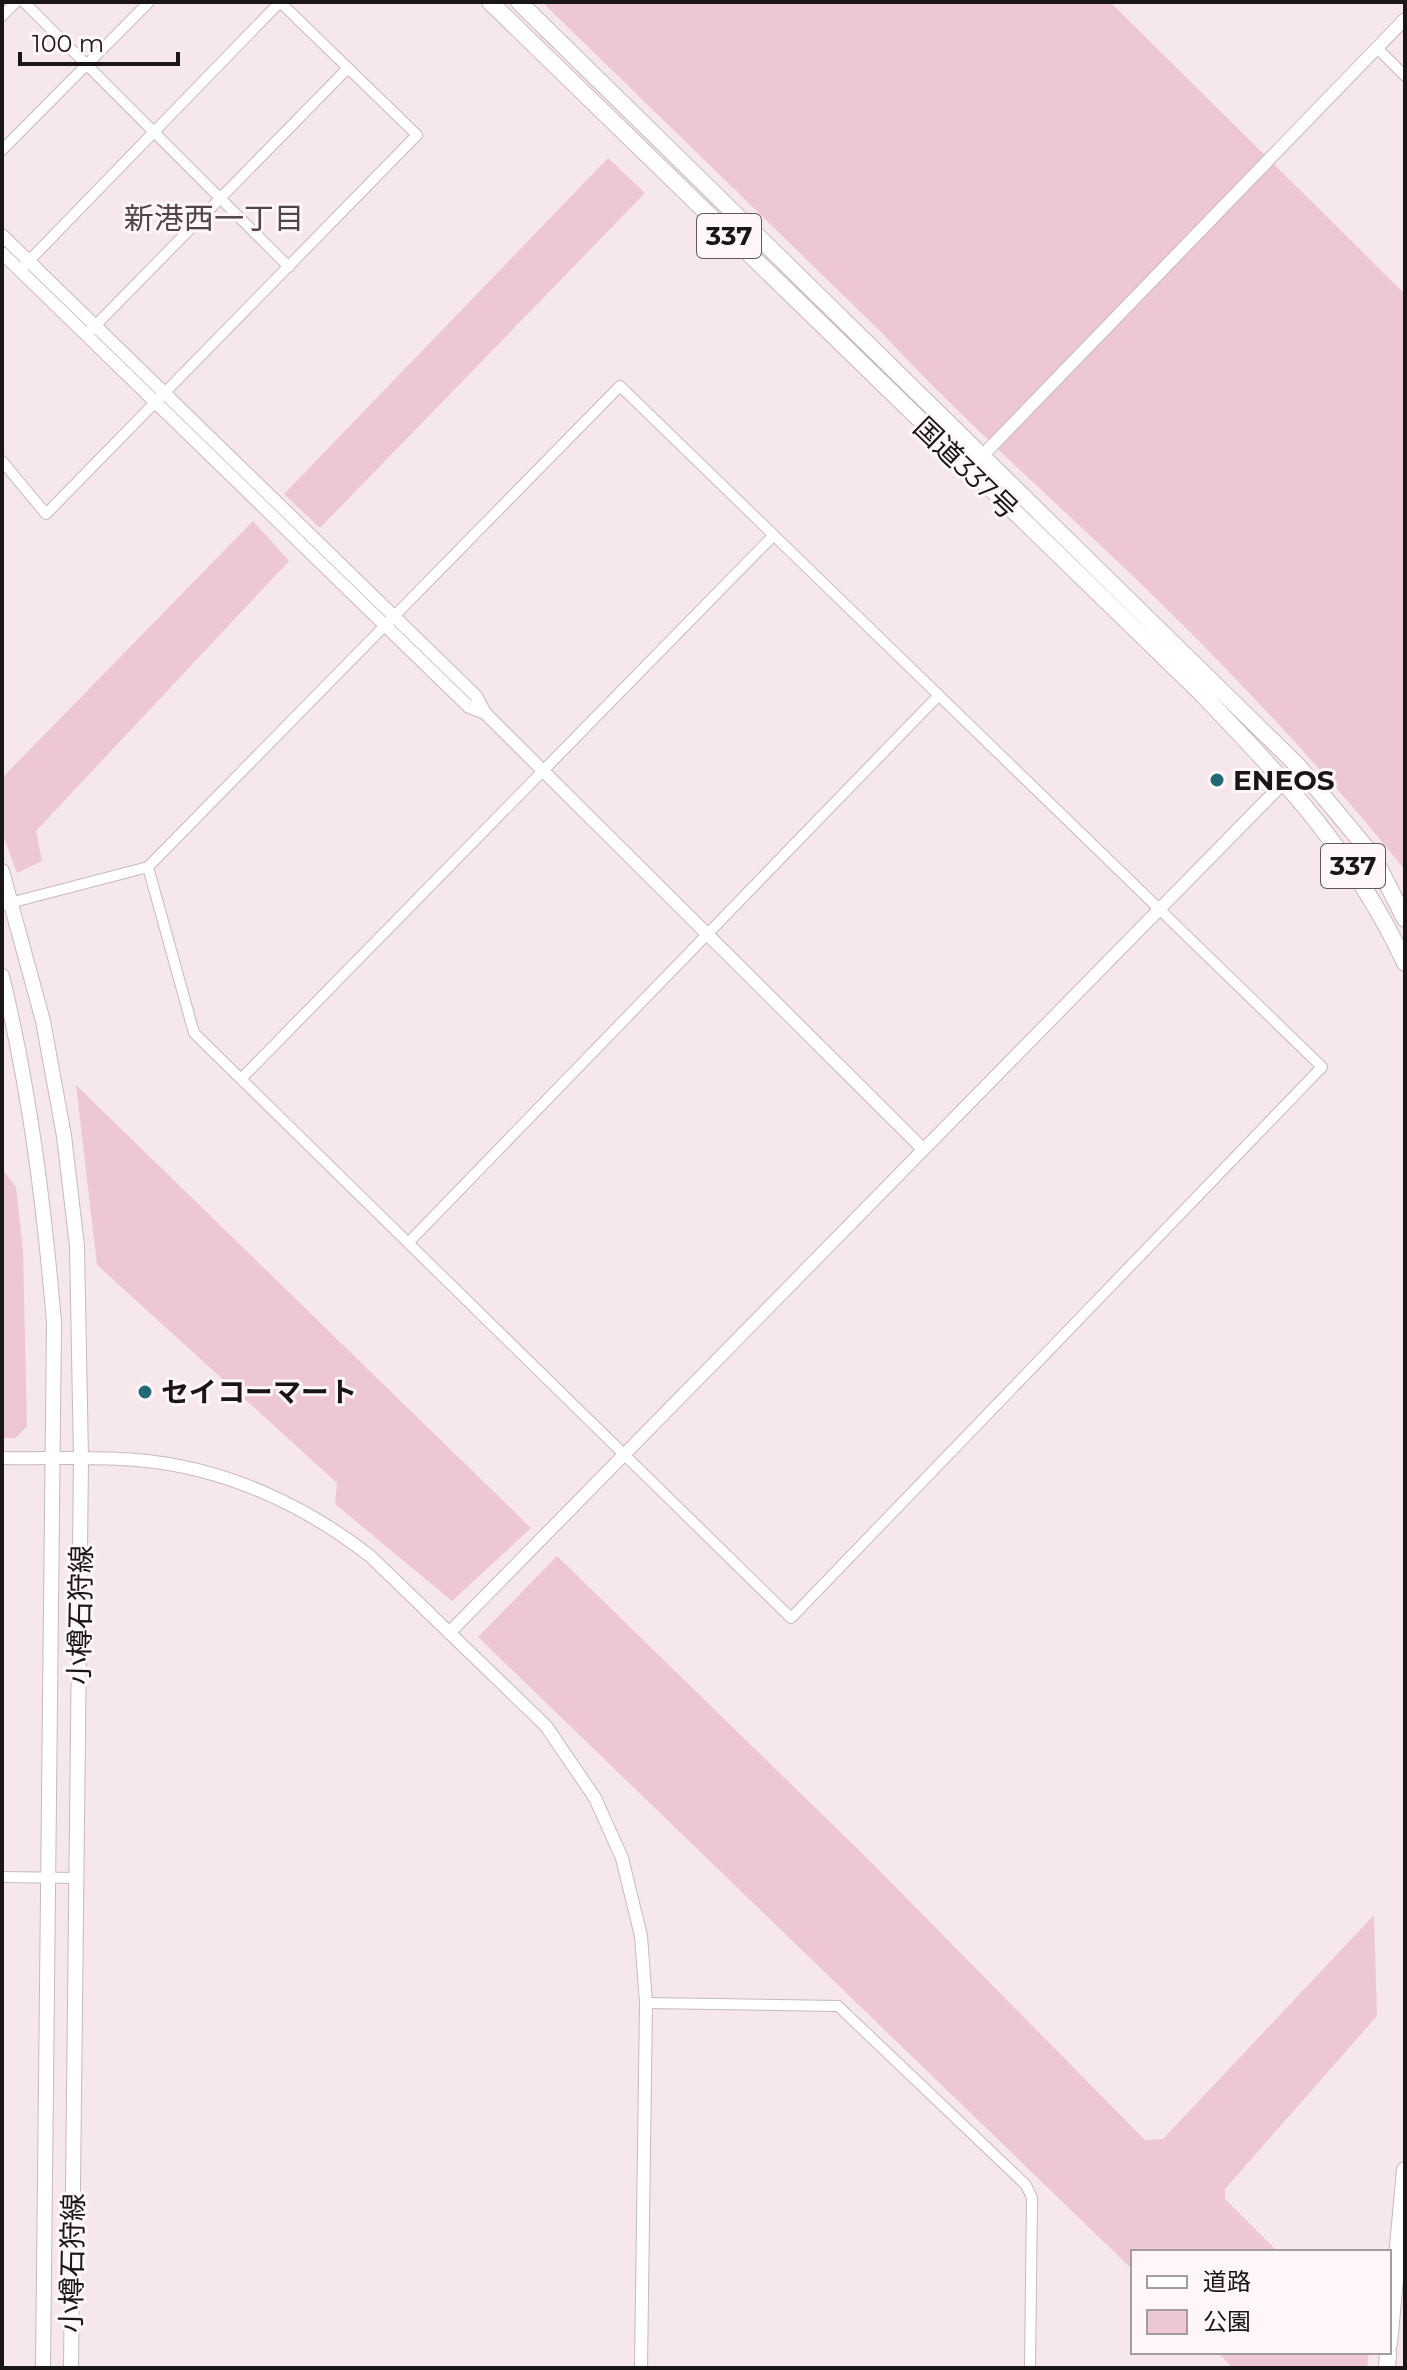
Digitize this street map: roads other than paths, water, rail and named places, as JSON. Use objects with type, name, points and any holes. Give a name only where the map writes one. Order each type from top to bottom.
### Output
[{"type":"highway","name":"国道337号","points":[[490,2],[967,470],[1202,694],[1284,781],[1350,862],[1405,963]]},
{"type":"highway","name":"国道337号","points":[[519,2],[1299,767],[1373,856],[1405,919]]},
{"type":"highway","points":[[1391,2322],[1405,2170]]},
{"type":"main road","name":"小樽石狩線","points":[[2,871],[7,904],[43,1021],[71,1183],[77,1246],[81,1459],[71,2368]]},
{"type":"main road","name":"小樽石狩線","points":[[2,976],[17,1036],[42,1175],[54,1322],[43,2368]]},
{"type":"street","points":[[2,16],[16,2]]},
{"type":"street","points":[[24,2],[289,267]]},
{"type":"street","points":[[2,150],[149,2]]},
{"type":"street","points":[[2,461],[46,514],[417,135],[280,2],[24,266]]},
{"type":"street","points":[[967,470],[1405,19]]},
{"type":"street","points":[[1377,48],[1405,76]]},
{"type":"street","points":[[91,330],[348,68]]},
{"type":"street","points":[[2,235],[24,266],[388,619],[469,707],[485,713],[923,1149]]},
{"type":"street","points":[[2,253],[24,266]]},
{"type":"street","points":[[7,904],[148,867],[620,386],[1322,1067],[791,1618],[194,1033],[188,1021],[148,867]]},
{"type":"street","points":[[241,1079],[774,535]]},
{"type":"street","points":[[408,1243],[709,936],[939,695]]},
{"type":"street","points":[[449,1633],[1299,767]]},
{"type":"street","points":[[2,1458],[136,1460],[178,1466],[264,1491],[339,1532],[370,1556],[546,1726],[575,1764],[602,1811],[635,1902],[646,2003],[641,2368]]},
{"type":"street","points":[[2,1877],[77,1878]]},
{"type":"street","points":[[646,2003],[838,2006],[1026,2185],[1032,2198],[1030,2368]]},
{"type":"place","name":"ENEOS","points":[[1217,780]]},
{"type":"place","name":"セイコーマート","points":[[145,1392]]},
{"type":"district","name":"新港西一丁目","points":[[214,219]]}]
